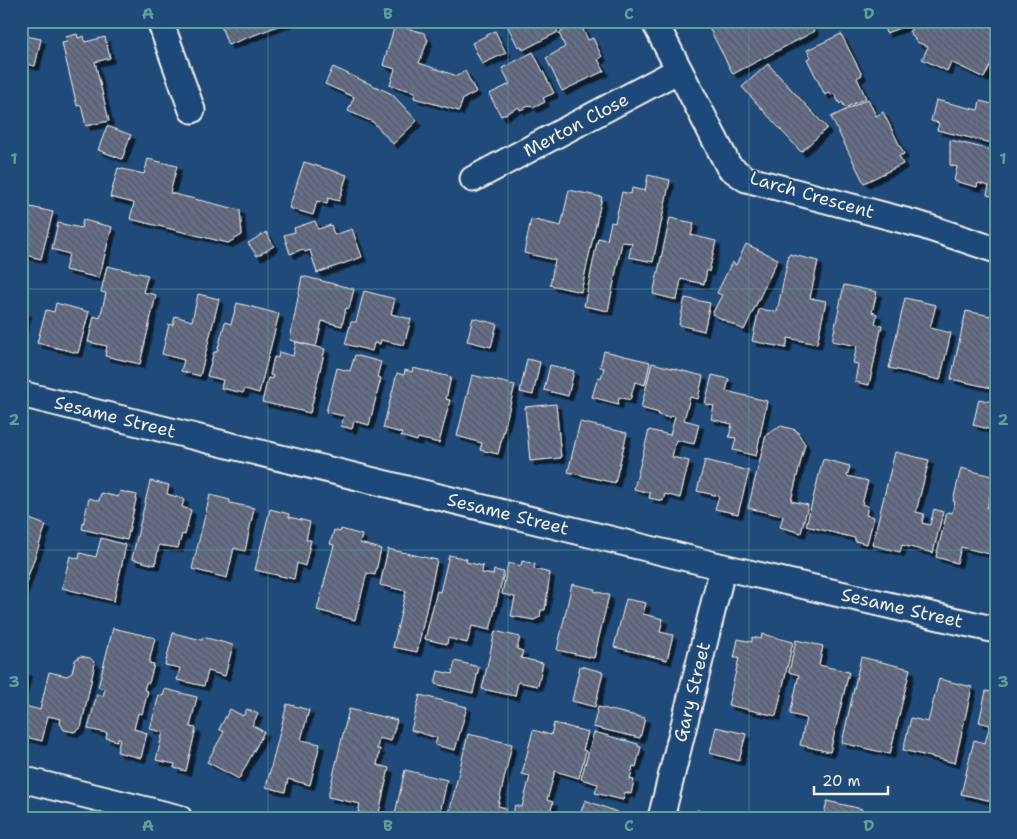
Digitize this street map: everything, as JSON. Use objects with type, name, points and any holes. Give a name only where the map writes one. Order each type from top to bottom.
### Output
[{"type":"street","points":[[160,21],[192,110]]},
{"type":"street","name":"Larch Crescent","points":[[654,21],[729,167],[746,179],[921,225],[996,250]]},
{"type":"street","name":"Merton Close","points":[[473,179],[679,70]]},
{"type":"street","name":"Sesame Street","points":[[21,394],[723,567],[996,630]]},
{"type":"street","name":"Gary Street","points":[[661,818],[723,567]]},
{"type":"street","points":[[21,779],[179,818]]},
{"type":"building","points":[[219,21],[291,21],[228,45]]},
{"type":"building","points":[[505,21],[566,21],[555,27],[558,32],[523,50],[521,46],[518,47]]},
{"type":"building","points":[[718,21],[810,21],[815,31],[733,74],[708,26]]},
{"type":"building","points":[[882,21],[919,21],[886,33]]},
{"type":"building","points":[[923,21],[996,21],[996,53],[984,78],[951,62],[947,71],[922,59],[928,47],[917,42],[909,31]]},
{"type":"building","points":[[580,23],[588,40],[593,38],[602,57],[598,59],[604,71],[562,91],[546,58],[565,47],[559,33]]},
{"type":"building","points":[[400,26],[424,33],[428,40],[419,63],[457,76],[465,71],[476,92],[463,99],[459,111],[414,98],[415,92],[390,85],[395,69],[383,65],[394,28]]},
{"type":"building","points":[[495,31],[506,53],[482,64],[472,43]]},
{"type":"building","points":[[77,34],[78,38],[84,36],[85,42],[105,37],[110,58],[95,62],[109,121],[86,126],[81,105],[77,106],[62,43],[67,42],[66,37]]},
{"type":"building","points":[[841,34],[862,75],[857,78],[866,98],[845,108],[834,94],[831,95],[830,92],[825,95],[807,59],[811,57],[807,50]]},
{"type":"building","points":[[21,35],[41,39],[35,66],[22,63],[21,67]]},
{"type":"building","points":[[533,52],[554,93],[543,98],[545,102],[533,108],[531,105],[520,110],[519,107],[501,116],[489,94],[510,84],[502,68]]},
{"type":"building","points":[[768,64],[827,128],[801,152],[742,87]]},
{"type":"building","points":[[333,67],[392,94],[417,121],[393,144],[373,122],[348,111],[354,97],[325,84]]},
{"type":"building","points":[[868,99],[876,116],[883,112],[904,154],[899,156],[903,164],[864,183],[831,117]]},
{"type":"building","points":[[936,100],[978,110],[980,101],[996,105],[996,144],[937,130],[939,123],[931,121]]},
{"type":"building","points":[[107,126],[131,135],[122,159],[98,150]]},
{"type":"building","points":[[950,140],[996,151],[996,197],[987,195],[989,186],[978,183],[977,187],[954,181],[957,167],[950,165]]},
{"type":"building","points":[[148,159],[177,166],[170,193],[240,210],[242,235],[228,243],[130,219],[134,203],[110,197],[118,168],[144,174]]},
{"type":"building","points":[[304,162],[347,175],[339,201],[328,198],[327,204],[317,201],[313,215],[289,208]]},
{"type":"building","points":[[648,175],[670,180],[653,262],[629,257],[632,243],[622,242],[608,311],[584,306],[598,238],[607,240],[611,222],[615,223],[622,192],[631,194],[632,188],[645,191]]},
{"type":"building","points":[[569,190],[602,197],[581,292],[550,285],[555,260],[524,253],[531,219],[561,226]]},
{"type":"building","points":[[26,206],[53,212],[41,259],[21,254],[21,213],[24,213]]},
{"type":"building","points":[[670,218],[694,223],[691,235],[716,241],[709,272],[707,270],[704,284],[681,279],[677,300],[653,294]]},
{"type":"building","points":[[83,220],[112,227],[99,278],[65,270],[69,254],[52,249],[58,223],[81,228]]},
{"type":"building","points":[[315,221],[318,229],[331,225],[334,235],[352,229],[362,257],[317,273],[310,250],[305,252],[303,249],[290,254],[284,235],[295,232],[294,228]]},
{"type":"building","points":[[266,232],[274,246],[257,256],[248,243]]},
{"type":"building","points":[[746,244],[778,259],[744,330],[712,314],[722,295],[717,293],[732,262],[736,265]]},
{"type":"building","points":[[789,254],[818,261],[810,298],[826,301],[817,344],[788,338],[786,348],[752,341],[759,309],[777,312]]},
{"type":"building","points":[[107,266],[148,275],[143,292],[156,295],[140,364],[105,356],[107,346],[88,342],[94,316],[100,318],[106,293],[101,292]]},
{"type":"building","points":[[302,276],[354,289],[349,309],[346,308],[342,326],[322,321],[316,347],[290,340]]},
{"type":"building","points":[[844,285],[877,292],[872,312],[877,314],[875,324],[882,325],[869,385],[855,382],[858,364],[853,363],[857,346],[832,341]]},
{"type":"building","points":[[364,291],[395,299],[391,314],[411,319],[404,345],[381,340],[380,344],[374,343],[372,351],[345,344],[351,322],[356,322]]},
{"type":"building","points":[[198,294],[219,299],[200,376],[181,371],[184,360],[162,354],[169,324],[173,325],[175,316],[192,321]]},
{"type":"building","points":[[685,298],[710,303],[704,331],[679,325]]},
{"type":"building","points":[[905,298],[936,305],[930,328],[951,333],[940,380],[889,368]]},
{"type":"building","points":[[56,303],[89,312],[78,353],[37,343],[46,310],[54,312]]},
{"type":"building","points":[[237,303],[279,314],[259,393],[245,389],[243,393],[221,388],[223,380],[207,376],[214,352],[217,352],[225,322],[231,324]]},
{"type":"building","points":[[21,310],[27,312],[21,335]]},
{"type":"building","points":[[966,311],[996,317],[994,353],[996,354],[996,389],[951,379]]},
{"type":"building","points":[[473,318],[497,324],[491,347],[467,341]]},
{"type":"building","points":[[296,342],[325,349],[310,413],[262,402],[268,378],[272,379],[273,376],[270,375],[274,357],[278,358],[279,352],[293,356]]},
{"type":"building","points":[[604,351],[650,362],[645,385],[635,382],[630,400],[619,397],[618,404],[592,397],[598,377],[601,378],[604,368],[600,367]]},
{"type":"building","points":[[355,355],[381,362],[377,377],[381,378],[369,425],[354,421],[352,429],[341,426],[344,416],[326,412],[337,368],[350,371]]},
{"type":"building","points":[[527,359],[540,362],[533,395],[520,392]]},
{"type":"building","points":[[652,363],[703,376],[698,399],[690,397],[684,420],[699,424],[694,444],[676,440],[672,457],[689,461],[680,498],[665,494],[663,501],[649,498],[650,493],[634,489],[649,430],[670,435],[675,417],[670,416],[670,418],[658,415],[659,413],[641,408]]},
{"type":"building","points":[[550,365],[574,371],[568,396],[544,390]]},
{"type":"building","points":[[413,368],[451,377],[446,399],[450,400],[439,443],[418,438],[417,441],[401,436],[402,433],[383,428],[397,373],[404,375],[405,370],[412,372]]},
{"type":"building","points":[[472,375],[515,385],[498,454],[480,450],[482,443],[457,436]]},
{"type":"building","points":[[712,375],[729,379],[726,391],[767,401],[756,456],[733,450],[736,438],[729,437],[732,424],[711,419],[714,406],[705,404]]},
{"type":"building","points":[[979,399],[996,403],[996,431],[973,425]]},
{"type":"building","points":[[556,404],[561,458],[530,461],[525,407]]},
{"type":"building","points":[[580,422],[627,433],[615,483],[568,472]]},
{"type":"building","points":[[781,426],[796,430],[805,444],[791,501],[808,505],[801,533],[780,527],[783,516],[748,508],[766,435]]},
{"type":"building","points":[[895,452],[929,460],[916,512],[924,514],[922,523],[930,525],[934,509],[943,512],[933,553],[902,545],[900,552],[872,545]]},
{"type":"building","points":[[823,459],[850,466],[847,476],[868,481],[862,504],[868,506],[866,515],[874,517],[867,544],[855,541],[855,538],[806,526]]},
{"type":"building","points":[[705,460],[749,471],[738,514],[715,509],[719,496],[697,491]]},
{"type":"building","points":[[961,468],[995,477],[987,508],[996,511],[996,549],[994,555],[961,547],[957,563],[936,557],[947,512],[952,513]]},
{"type":"building","points":[[150,481],[169,485],[167,494],[184,499],[182,507],[191,510],[185,535],[182,534],[178,548],[159,545],[155,565],[132,559]]},
{"type":"building","points":[[120,491],[137,495],[127,540],[82,529],[89,498],[99,501],[101,493],[118,497]]},
{"type":"building","points":[[210,495],[230,500],[230,503],[254,508],[245,551],[234,548],[227,578],[192,569]]},
{"type":"building","points":[[270,509],[289,514],[289,517],[310,522],[306,540],[311,540],[305,566],[297,563],[294,579],[255,570]]},
{"type":"building","points":[[21,516],[46,525],[21,597]]},
{"type":"building","points":[[341,529],[362,535],[360,543],[381,549],[375,575],[367,573],[355,620],[317,610],[334,545],[330,544],[334,530],[340,532]]},
{"type":"building","points":[[101,538],[126,545],[114,601],[62,588],[70,556],[79,559],[80,553],[96,557]]},
{"type":"building","points":[[388,549],[437,560],[417,652],[393,647],[406,591],[380,585]]},
{"type":"building","points":[[449,555],[467,559],[466,562],[483,566],[482,573],[493,575],[494,570],[504,572],[490,630],[472,626],[467,643],[448,638],[447,644],[425,639],[437,591],[440,592]]},
{"type":"building","points":[[522,561],[535,564],[534,569],[550,573],[545,610],[541,610],[540,617],[534,620],[511,616],[515,597],[502,594],[508,563],[521,566]]},
{"type":"building","points":[[572,584],[595,589],[594,591],[609,595],[594,658],[557,650]]},
{"type":"building","points":[[626,599],[646,603],[643,614],[663,619],[660,632],[673,635],[667,660],[614,647]]},
{"type":"building","points":[[113,628],[155,638],[149,663],[154,664],[149,683],[146,683],[144,690],[148,691],[142,714],[138,713],[134,729],[147,733],[141,758],[117,752],[120,738],[117,741],[106,738],[107,733],[88,729],[97,694],[103,696],[105,689],[98,687]]},
{"type":"building","points":[[495,631],[520,637],[517,649],[523,651],[521,658],[543,663],[538,686],[518,682],[515,696],[482,689]]},
{"type":"building","points":[[173,633],[202,640],[203,637],[233,645],[225,676],[208,671],[204,686],[177,680],[180,668],[165,665]]},
{"type":"building","points":[[762,634],[793,642],[776,716],[728,705],[739,658],[734,658],[738,639],[752,642],[752,637],[761,639]]},
{"type":"building","points":[[796,640],[823,646],[819,665],[849,672],[830,752],[800,745],[806,718],[790,714],[799,675],[789,672]]},
{"type":"building","points":[[80,656],[90,658],[95,663],[81,728],[74,732],[64,730],[60,723],[61,719],[48,716],[42,741],[21,736],[21,724],[25,706],[40,710],[49,672],[67,676],[72,673],[75,660]]},
{"type":"building","points":[[861,657],[910,669],[890,754],[842,743]]},
{"type":"building","points":[[455,661],[479,667],[473,693],[435,684],[438,671],[452,674]]},
{"type":"building","points":[[580,666],[603,672],[595,707],[572,701]]},
{"type":"building","points":[[21,671],[27,672],[21,698]]},
{"type":"building","points":[[939,679],[972,687],[955,763],[903,750],[911,718],[928,722]]},
{"type":"building","points":[[165,689],[197,697],[190,727],[196,728],[186,771],[174,768],[175,764],[156,760],[163,732],[150,729],[159,695],[163,696]]},
{"type":"building","points":[[986,691],[996,693],[996,802],[961,794],[974,740],[985,743],[990,725],[979,722]]},
{"type":"building","points":[[420,695],[467,707],[455,750],[435,745],[437,738],[411,730]]},
{"type":"building","points":[[287,704],[309,710],[301,740],[320,744],[310,785],[288,779],[285,792],[266,787]]},
{"type":"building","points":[[598,707],[645,718],[640,738],[593,727]]},
{"type":"building","points":[[230,709],[243,716],[247,709],[258,714],[252,725],[264,732],[239,779],[207,762],[224,732],[219,729]]},
{"type":"building","points":[[349,709],[397,720],[391,741],[379,738],[377,749],[380,749],[377,765],[389,768],[378,817],[358,812],[360,804],[328,797]]},
{"type":"building","points":[[554,723],[588,732],[583,750],[586,751],[579,778],[555,771],[547,800],[553,802],[550,813],[559,816],[559,818],[512,818],[515,805],[522,807],[530,776],[522,774],[533,730],[551,735]]},
{"type":"building","points":[[716,727],[746,734],[739,761],[710,753]]},
{"type":"building","points":[[594,732],[638,744],[641,747],[636,767],[633,766],[630,779],[634,780],[631,794],[625,792],[623,800],[595,793],[598,784],[581,779]]},
{"type":"building","points":[[468,734],[512,744],[498,806],[506,808],[504,818],[448,818]]},
{"type":"building","points":[[405,770],[447,780],[439,818],[394,818]]},
{"type":"building","points":[[585,800],[617,812],[615,818],[579,818]]},
{"type":"building","points":[[827,801],[862,809],[860,818],[823,818]]},
{"type":"building","points":[[697,810],[729,818],[695,818]]}]
